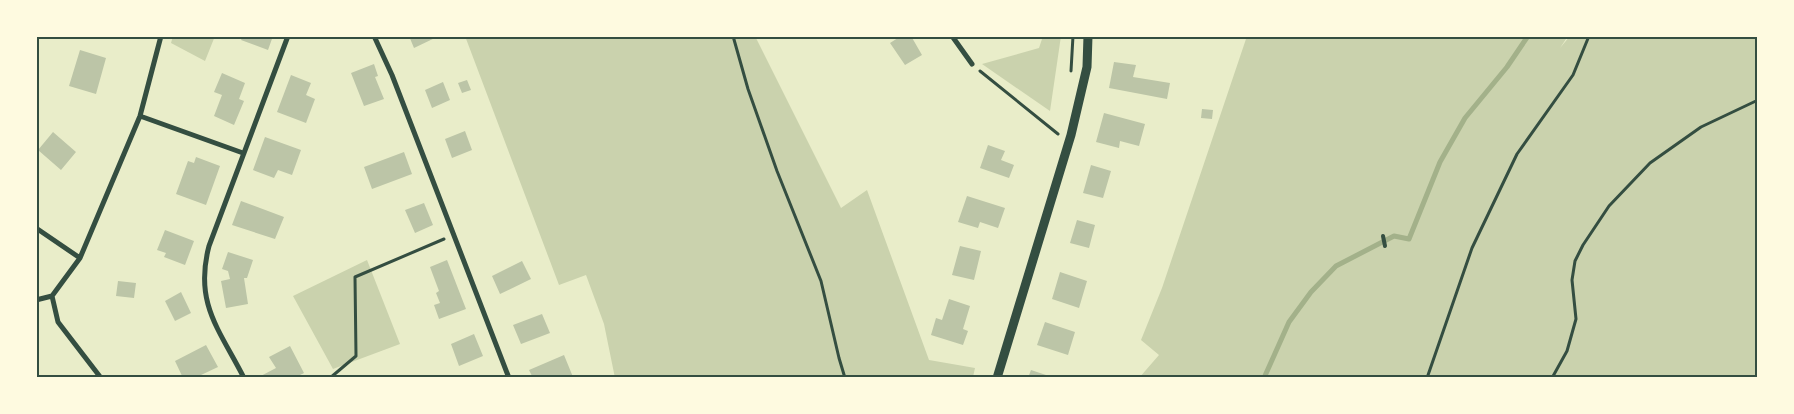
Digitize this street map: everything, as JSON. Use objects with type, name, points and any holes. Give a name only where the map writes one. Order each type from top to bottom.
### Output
[{"type":"street","points":[[36,300],[52,296],[80,258],[140,116],[161,36]]},
{"type":"street","points":[[244,378],[209,310],[203,279],[209,246],[288,36]]},
{"type":"street","points":[[374,36],[392,75],[509,378]]},
{"type":"street","points":[[952,36],[972,64]]},
{"type":"street","points":[[997,378],[1071,135],[1087,67],[1088,36]]},
{"type":"street","points":[[140,116],[244,154]]},
{"type":"street","points":[[36,228],[80,258]]},
{"type":"street","points":[[52,296],[58,322],[101,378]]},
{"type":"lane","points":[[1383,236],[1385,246]]},
{"type":"path","points":[[733,36],[748,88],[777,171],[821,281],[839,358],[846,378]]},
{"type":"path","points":[[1427,378],[1472,248],[1517,154],[1574,75],[1588,36]]},
{"type":"path","points":[[972,64],[1058,134]]},
{"type":"path","points":[[1552,378],[1567,351],[1576,319],[1572,280],[1575,261],[1583,244],[1609,206],[1650,163],[1701,127],[1758,100]]},
{"type":"path","points":[[330,378],[356,356],[355,277],[454,236]]},
{"type":"green space","points":[[173,36],[215,36],[205,61],[171,43]]},
{"type":"green space","points":[[465,36],[755,36],[841,208],[867,190],[929,360],[975,368],[973,377],[976,378],[615,378],[604,324],[586,275],[559,285]]},
{"type":"green space","points":[[1043,36],[1061,36],[1050,111],[982,64],[1039,48]]},
{"type":"green space","points":[[1247,36],[1568,36],[1560,48],[1570,36],[1758,36],[1758,378],[1139,378],[1159,355],[1141,340],[1162,288]]},
{"type":"green space","points":[[367,260],[400,344],[333,369],[293,296]]},
{"type":"building","points":[[243,36],[273,36],[268,50],[241,40]]},
{"type":"building","points":[[409,36],[439,36],[414,48]]},
{"type":"building","points":[[901,36],[911,36],[922,55],[905,65],[890,43]]},
{"type":"building","points":[[1120,36],[1146,36],[1146,39],[1120,39]]},
{"type":"building","points":[[80,50],[106,58],[96,94],[69,86]]},
{"type":"building","points":[[1114,62],[1136,65],[1133,77],[1170,83],[1167,99],[1109,88]]},
{"type":"building","points":[[374,64],[378,76],[375,77],[384,99],[364,106],[351,73]]},
{"type":"building","points":[[222,73],[245,83],[239,99],[244,101],[234,125],[214,116],[222,95],[214,92]]},
{"type":"building","points":[[291,75],[311,83],[306,95],[315,99],[306,123],[277,112]]},
{"type":"building","points":[[467,80],[471,90],[462,93],[458,83]]},
{"type":"building","points":[[443,82],[450,100],[432,108],[425,90]]},
{"type":"building","points":[[1202,109],[1213,110],[1212,119],[1201,118]]},
{"type":"building","points":[[1104,113],[1145,124],[1139,146],[1120,141],[1119,148],[1096,142]]},
{"type":"building","points":[[465,131],[472,150],[452,158],[445,139]]},
{"type":"building","points":[[53,132],[76,152],[61,170],[38,150]]},
{"type":"building","points":[[265,137],[301,150],[292,175],[278,170],[274,178],[253,170]]},
{"type":"building","points":[[988,145],[1005,151],[1001,160],[1014,165],[1009,178],[980,168]]},
{"type":"building","points":[[404,152],[412,174],[372,189],[364,167]]},
{"type":"building","points":[[196,157],[220,166],[206,205],[176,194],[188,161],[194,163]]},
{"type":"building","points":[[1091,165],[1111,171],[1103,198],[1083,193]]},
{"type":"building","points":[[967,196],[1005,208],[998,228],[980,222],[978,228],[958,222]]},
{"type":"building","points":[[241,201],[284,217],[275,239],[232,225]]},
{"type":"building","points":[[424,203],[433,225],[415,233],[405,210]]},
{"type":"building","points":[[1077,220],[1095,225],[1089,248],[1070,243]]},
{"type":"building","points":[[165,230],[194,241],[185,265],[164,257],[166,253],[157,250]]},
{"type":"building","points":[[960,246],[981,251],[974,280],[952,275]]},
{"type":"building","points":[[228,252],[253,260],[247,278],[244,278],[248,304],[226,308],[221,281],[230,279],[228,271],[222,269]]},
{"type":"building","points":[[447,260],[466,309],[439,319],[434,305],[440,303],[436,293],[439,291],[430,267]]},
{"type":"building","points":[[522,261],[531,279],[500,294],[492,276]]},
{"type":"building","points":[[1060,272],[1087,281],[1079,308],[1052,299]]},
{"type":"building","points":[[118,281],[136,283],[134,298],[116,296]]},
{"type":"building","points":[[181,292],[191,313],[175,321],[165,301]]},
{"type":"building","points":[[949,299],[970,306],[963,329],[968,331],[963,345],[931,335],[936,318],[942,320]]},
{"type":"building","points":[[542,314],[550,333],[521,344],[513,325]]},
{"type":"building","points":[[1045,322],[1075,332],[1068,355],[1037,345]]},
{"type":"building","points":[[474,334],[483,356],[459,366],[451,344]]},
{"type":"building","points":[[206,345],[218,367],[201,375],[203,378],[183,378],[175,361]]},
{"type":"building","points":[[290,346],[304,373],[294,378],[257,378],[276,368],[269,357]]},
{"type":"building","points":[[564,355],[573,377],[533,378],[529,370]]},
{"type":"building","points":[[1031,370],[1052,377],[1052,378],[1028,378]]},
{"type":"waterway","points":[[1264,378],[1289,322],[1311,292],[1336,266],[1394,236],[1409,239],[1440,162],[1465,118],[1507,67],[1528,36]]}]
